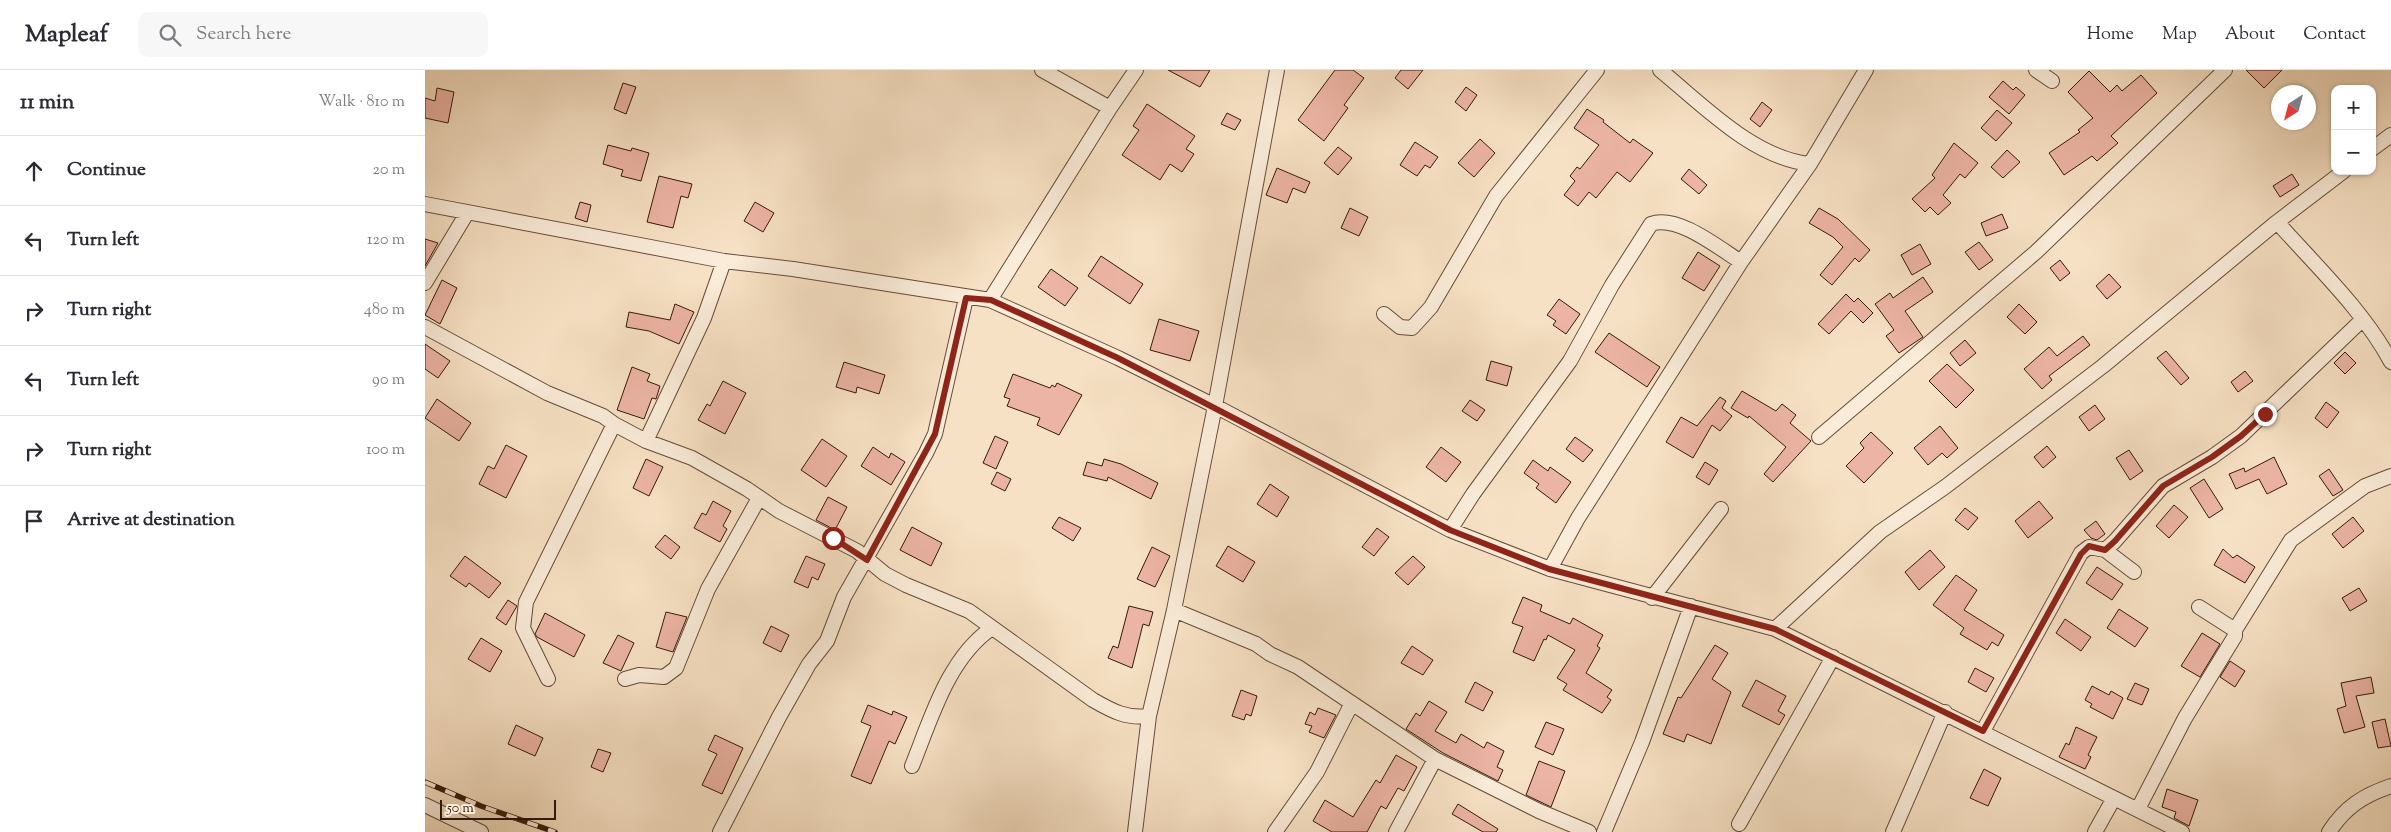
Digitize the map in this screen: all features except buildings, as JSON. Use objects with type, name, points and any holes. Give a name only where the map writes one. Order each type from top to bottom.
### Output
[{"type":"street","points":[[1041,70],[1110,108]]},
{"type":"street","points":[[991,300],[1110,108],[1136,70]]},
{"type":"street","points":[[1135,832],[1149,716],[1174,610],[1215,406],[1277,70]]},
{"type":"street","points":[[1384,314],[1400,327],[1412,328],[1431,307],[1496,196],[1597,70]]},
{"type":"street","points":[[1660,70],[1744,138],[1783,159],[1810,164]]},
{"type":"street","points":[[2036,70],[2052,81]]},
{"type":"street","points":[[1819,437],[2036,252],[2225,70]]},
{"type":"street","points":[[1549,569],[1578,518],[1741,262],[1810,164],[1864,71]]},
{"type":"street","points":[[2376,147],[2391,135]]},
{"type":"street","points":[[1775,629],[1879,532],[1945,487],[2103,366],[2277,222],[2339,175]]},
{"type":"street","points":[[425,204],[725,261],[793,269],[966,298],[991,300],[1118,358],[1215,406],[1450,530],[1549,569],[1652,598],[1691,606],[1775,629],[1945,712],[2182,832]]},
{"type":"street","points":[[425,283],[467,213]]},
{"type":"street","points":[[1450,530],[1473,494],[1570,361],[1612,284],[1651,224],[1660,220],[1676,224],[1741,262]]},
{"type":"street","points":[[2277,222],[2363,320],[2381,343],[2391,362]]},
{"type":"street","points":[[646,441],[703,318],[725,261]]},
{"type":"street","points":[[720,832],[779,716],[809,664],[827,641],[844,597],[867,560],[935,434],[966,298]]},
{"type":"street","points":[[2105,550],[2163,486],[2212,457],[2241,436],[2363,320]]},
{"type":"street","points":[[425,327],[547,393],[603,416],[646,441],[692,458],[786,515],[857,551],[867,560],[906,585],[969,612],[1112,711],[1127,716],[1149,716]]},
{"type":"street","points":[[548,679],[523,628],[526,602],[614,424]]},
{"type":"street","points":[[2138,809],[2185,718],[2235,636],[2235,630],[2291,540],[2365,486],[2391,476]]},
{"type":"street","points":[[625,679],[639,675],[664,677],[676,668],[708,589],[759,498]]},
{"type":"street","points":[[1652,598],[1721,509]]},
{"type":"street","points":[[1983,731],[2081,554],[2089,546],[2105,550],[2134,572]]},
{"type":"street","points":[[1604,832],[1642,742],[1691,606]]},
{"type":"street","points":[[2199,607],[2235,630]]},
{"type":"street","points":[[1174,610],[1256,644],[1270,654],[1298,667],[1435,760],[1539,811],[1589,832]]},
{"type":"street","points":[[912,766],[952,674],[977,640],[992,628]]},
{"type":"street","points":[[1739,824],[1833,657]]},
{"type":"street","points":[[1275,832],[1317,772],[1352,703]]},
{"type":"street","points":[[1893,832],[1945,712]]},
{"type":"street","points":[[1395,832],[1435,760]]},
{"type":"street","points":[[2329,832],[2347,808],[2357,800],[2371,792],[2391,786]]},
{"type":"street","points":[[2095,832],[2114,798]]},
{"type":"street","points":[[425,805],[481,832]]},
{"type":"railway","points":[[425,782],[481,806],[555,832]]},
{"type":"route","points":[[833,538],[857,551],[867,560],[935,434],[966,298],[991,300],[1118,358],[1215,406],[1450,530],[1549,569],[1652,598],[1691,606],[1775,629],[1983,731],[2081,554],[2089,546],[2105,550],[2163,486],[2212,457],[2241,436],[2265,414]]}]
